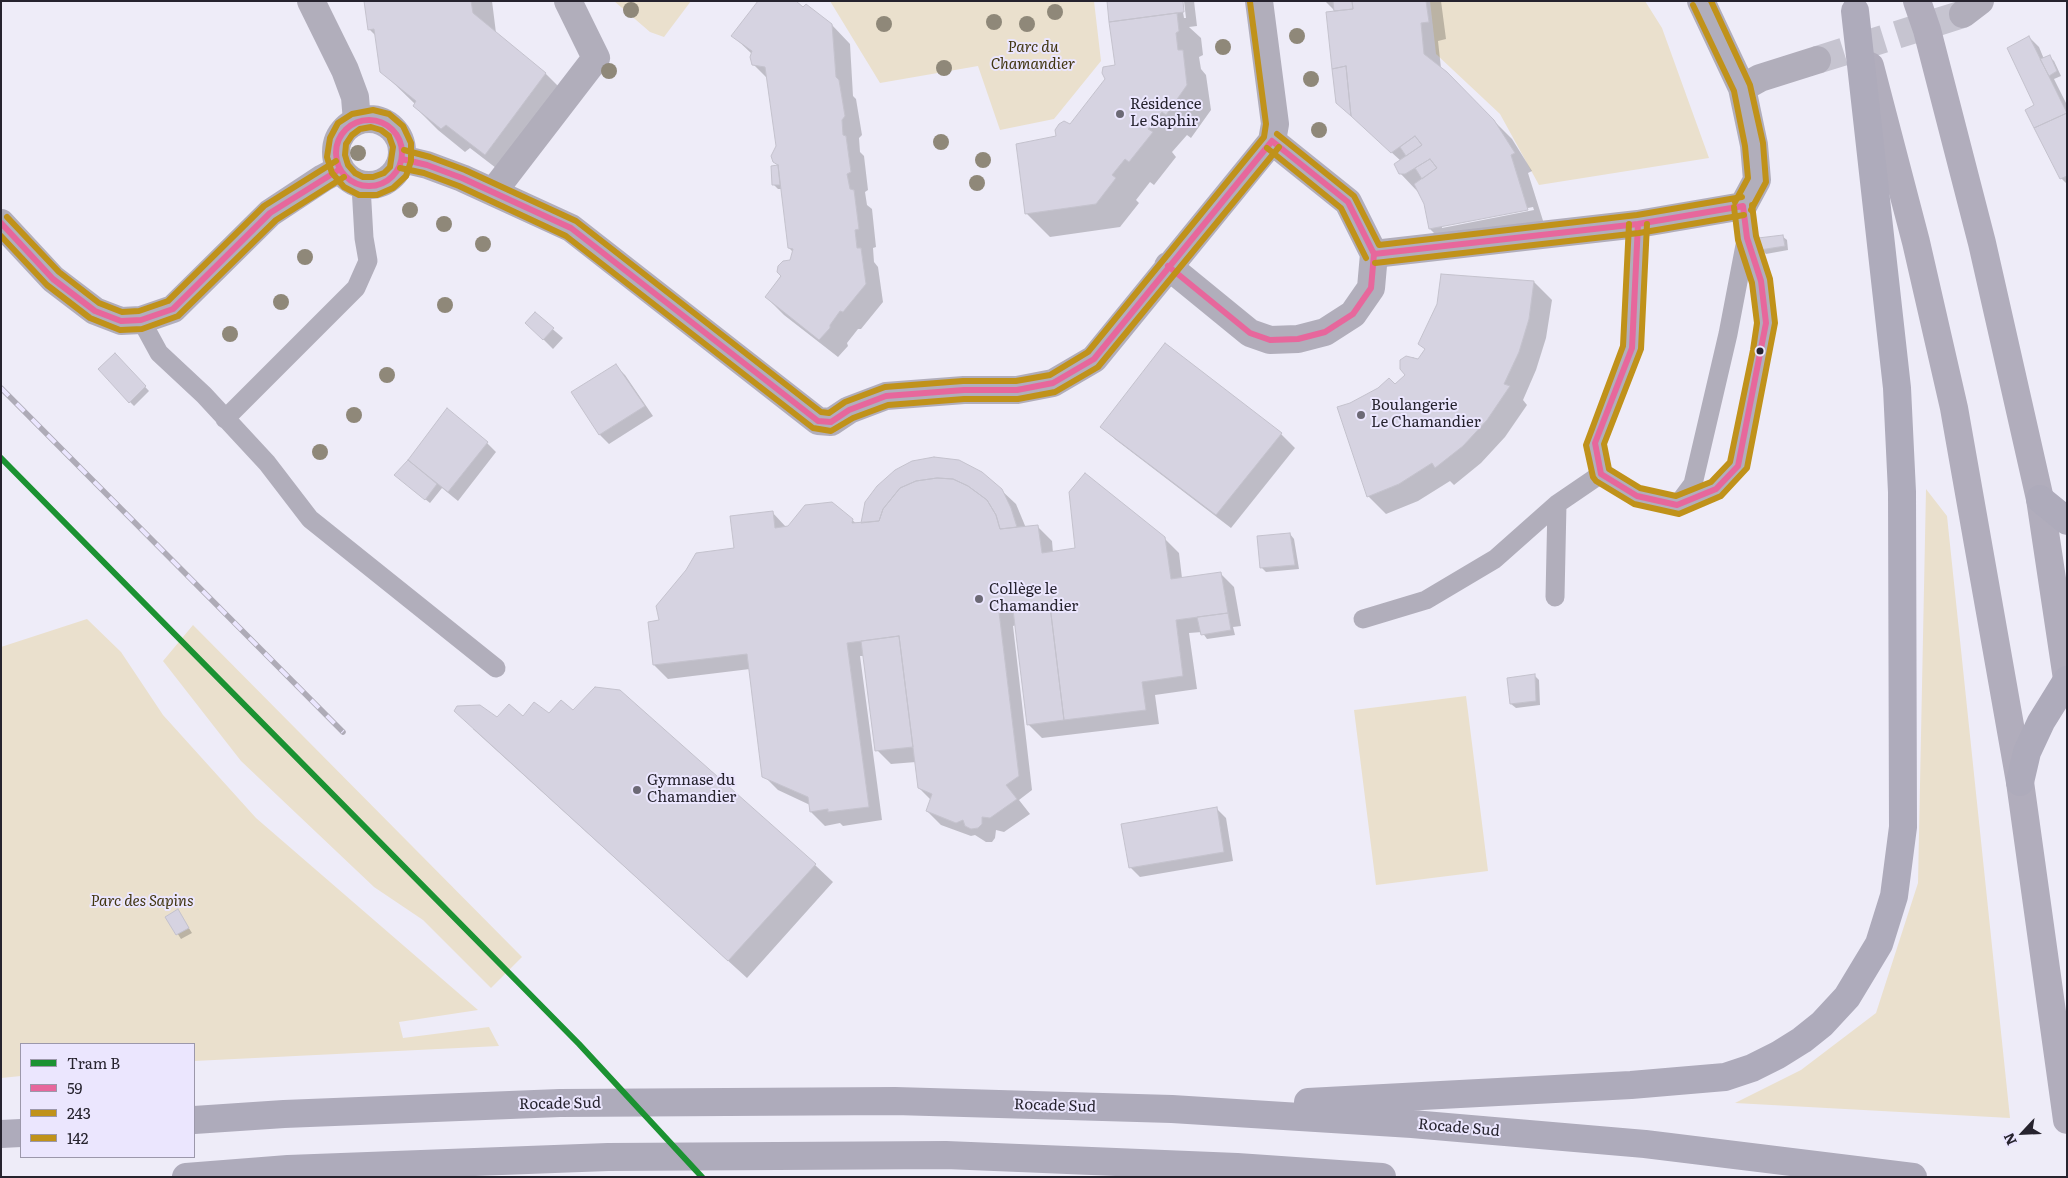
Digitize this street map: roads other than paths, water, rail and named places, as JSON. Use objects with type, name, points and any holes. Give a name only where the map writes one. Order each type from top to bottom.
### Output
[{"type":"highway","points":[[1172,1110],[1631,1086],[1725,1077],[1752,1068],[1802,1040],[1847,997],[1865,971],[1879,944],[1894,896],[1902,827],[1902,492],[1896,388],[1853,6]]},
{"type":"highway","points":[[2040,499],[2067,521]]},
{"type":"highway","points":[[2020,782],[2027,752],[2041,722],[2067,680]]},
{"type":"highway","name":"Rocade Sud","points":[[195,1120],[284,1114],[560,1103],[895,1101],[1172,1110],[1412,1124],[1646,1144],[1913,1177]]},
{"type":"highway","points":[[1,1134],[20,1133]]},
{"type":"highway","points":[[957,1156],[1032,1177]]},
{"type":"highway","points":[[186,1177],[288,1169],[608,1157],[957,1156],[1237,1167],[1382,1177]]},
{"type":"main road","points":[[1917,1],[1927,30],[1982,243],[2040,499],[2067,680]]},
{"type":"main road","points":[[1922,1],[1927,30]]},
{"type":"main road","points":[[1853,6],[1916,242],[1954,408],[2020,782],[2067,1120]]},
{"type":"street","points":[[311,1],[356,97],[357,121]]},
{"type":"street","points":[[492,192],[596,58],[568,1]]},
{"type":"street","points":[[402,159],[427,165],[571,228],[818,421],[831,422],[849,410],[886,396],[964,390],[1017,390],[1053,384],[1094,359],[1272,141],[1275,124],[1259,1]]},
{"type":"street","points":[[1374,254],[1638,224],[1743,206],[1757,180],[1754,145],[1742,88],[1701,1]]},
{"type":"street","points":[[1742,88],[1760,78],[1817,60]]},
{"type":"street","points":[[371,118],[385,122],[396,132],[402,145],[402,159],[398,172],[388,181],[375,186],[361,186],[349,180],[340,169],[336,156],[338,141],[345,129],[357,121],[371,118]]},
{"type":"street","points":[[1168,266],[1250,333],[1270,340],[1298,338],[1325,332],[1353,314],[1371,288],[1374,254],[1348,202],[1272,141]]},
{"type":"street","points":[[1,223],[53,279],[95,311],[121,321],[141,320],[173,308],[270,213],[340,169]]},
{"type":"lane","points":[[226,419],[356,288],[368,261],[364,238],[361,186]]},
{"type":"lane","points":[[1638,224],[1632,348],[1595,442],[1601,474],[1637,496],[1677,505],[1716,489],[1738,466],[1762,352],[1766,323],[1761,281],[1747,238],[1743,206]]},
{"type":"lane","points":[[1677,505],[1693,484],[1728,334],[1747,238]]},
{"type":"lane","points":[[141,320],[159,354],[226,419],[267,463],[310,519],[496,668]]},
{"type":"lane","points":[[1363,619],[1426,600],[1495,559],[1557,504],[1601,474]]},
{"type":"lane","points":[[1555,597],[1557,504]]},
{"type":"tunnel","points":[[1817,60],[1963,14]]},
{"type":"railway","points":[[1,388],[343,732]]},
{"type":"tram line","name":"B","points":[[1,458],[579,1044],[702,1177]]},
{"type":"place","name":"Résidence Le Saphir","points":[[1120,114]]},
{"type":"place","name":"Boulangerie Le Chamandier","points":[[1361,415]]},
{"type":"place","name":"Collège le Chamandier","points":[[979,599]]},
{"type":"place","name":"Gymnase du Chamandier","points":[[637,790]]},
{"type":"park label","name":"Parc du Chamandier","points":[[1033,56]]},
{"type":"park label","name":"Parc des Sapins","points":[[142,902]]}]
